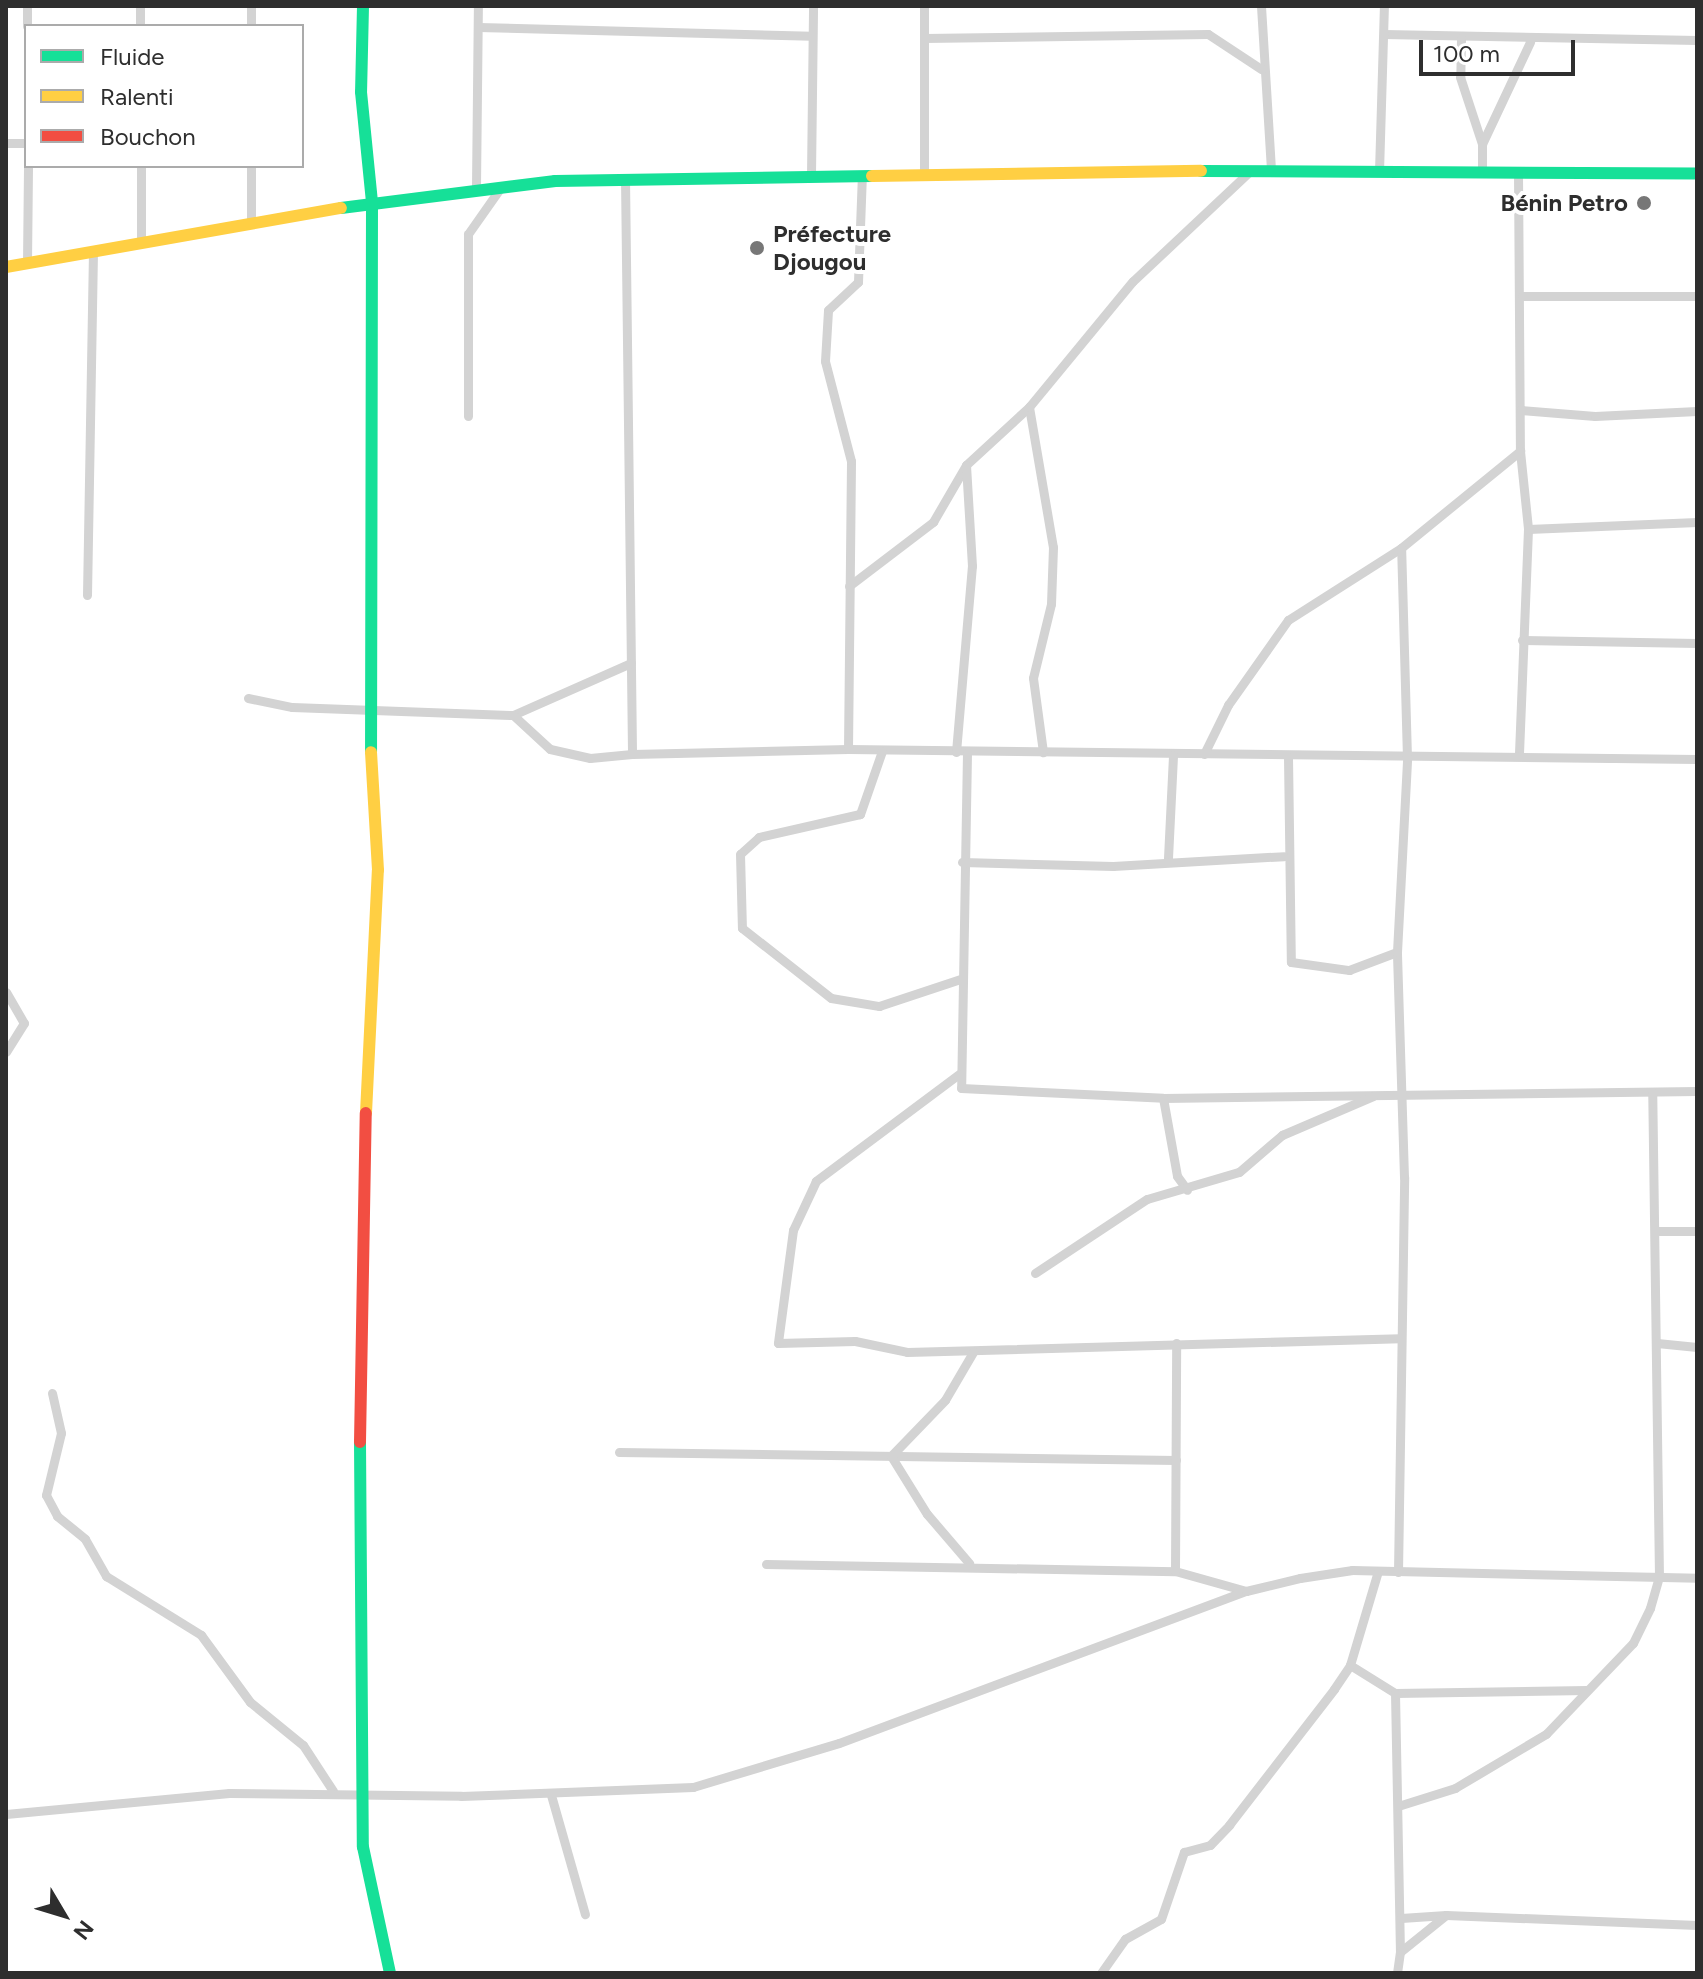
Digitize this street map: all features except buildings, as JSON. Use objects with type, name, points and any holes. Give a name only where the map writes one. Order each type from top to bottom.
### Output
[{"type":"street","points":[[363,6],[361,92],[372,202],[368,709],[378,870],[359,1251],[363,1847],[390,1973]]},
{"type":"street","points":[[476,187],[478,6]]},
{"type":"street","points":[[811,175],[813,6]]},
{"type":"street","points":[[924,6],[924,174]]},
{"type":"street","points":[[1261,6],[1261,69],[1271,170]]},
{"type":"street","points":[[1379,172],[1384,6]]},
{"type":"street","points":[[478,27],[811,36]]},
{"type":"street","points":[[924,38],[1208,34],[1261,69]]},
{"type":"street","points":[[1384,34],[1530,42],[1697,40]]},
{"type":"street","points":[[1461,38],[1462,89],[1482,144],[1482,171]]},
{"type":"street","points":[[1482,144],[1530,42]]},
{"type":"street","points":[[27,263],[28,168]]},
{"type":"street","points":[[141,168],[141,243]]},
{"type":"street","points":[[251,168],[251,222]]},
{"type":"street","points":[[6,267],[251,222],[503,184],[625,178],[1271,170],[1697,174]]},
{"type":"street","points":[[849,586],[933,522],[966,465],[1029,407],[1133,281],[1250,171]]},
{"type":"street","points":[[1518,173],[1522,296],[1520,451],[1528,529],[1519,755]]},
{"type":"street","points":[[848,749],[849,444],[825,361],[828,310],[858,282],[862,175]]},
{"type":"street","points":[[625,178],[632,754]]},
{"type":"street","points":[[468,416],[468,234],[503,184]]},
{"type":"street","points":[[87,595],[93,251]]},
{"type":"street","points":[[1522,296],[1697,296]]},
{"type":"street","points":[[1029,407],[1053,547],[1051,604],[1033,678],[1043,752]]},
{"type":"street","points":[[1521,410],[1595,416],[1697,411]]},
{"type":"street","points":[[1204,754],[1288,620],[1401,548],[1520,451]]},
{"type":"street","points":[[966,465],[972,566],[961,752],[959,1074],[965,1090],[1163,1098],[1403,1092],[1697,1091]]},
{"type":"street","points":[[1528,529],[1697,522]]},
{"type":"street","points":[[1398,1572],[1403,1092],[1397,952],[1407,758],[1401,548]]},
{"type":"street","points":[[1522,640],[1697,643]]},
{"type":"street","points":[[248,698],[368,709],[513,715],[631,663]]},
{"type":"street","points":[[513,715],[550,749],[590,758],[632,754],[848,749],[1288,757],[1519,755],[1697,759]]},
{"type":"street","points":[[882,751],[860,814],[759,837],[740,854],[742,928],[831,998],[879,1006],[960,979]]},
{"type":"street","points":[[1168,858],[1173,755]]},
{"type":"street","points":[[1288,757],[1284,856],[1291,962],[1349,970],[1397,952]]},
{"type":"street","points":[[962,862],[1113,866],[1168,858],[1284,856]]},
{"type":"street","points":[[6,992],[24,1023],[6,1052]]},
{"type":"street","points":[[959,1074],[816,1181],[793,1230],[777,1321],[778,1343],[973,1352],[1400,1338]]},
{"type":"street","points":[[1398,1806],[1455,1788],[1522,1752],[1633,1643],[1659,1577],[1658,1231],[1652,1093]]},
{"type":"street","points":[[1035,1273],[1147,1199],[1187,1190],[1239,1172],[1282,1135],[1380,1094]]},
{"type":"street","points":[[1163,1098],[1177,1176],[1187,1190]]},
{"type":"street","points":[[1658,1231],[1697,1231]]},
{"type":"street","points":[[1175,1571],[1176,1343]]},
{"type":"street","points":[[1657,1343],[1697,1347]]},
{"type":"street","points":[[891,1456],[945,1400],[973,1352]]},
{"type":"street","points":[[52,1393],[61,1433],[46,1495],[57,1516],[85,1539],[106,1576],[201,1635],[250,1702],[303,1745],[333,1791]]},
{"type":"street","points":[[619,1452],[1176,1460]]},
{"type":"street","points":[[891,1456],[927,1514],[969,1563]]},
{"type":"street","points":[[766,1564],[969,1563],[1175,1571],[1246,1591]]},
{"type":"street","points":[[1101,1973],[1125,1939],[1161,1919],[1184,1852],[1210,1845],[1229,1825],[1350,1665],[1378,1571]]},
{"type":"street","points":[[6,1814],[229,1793],[646,1793],[733,1779],[1246,1591],[1378,1571],[1697,1578]]},
{"type":"street","points":[[1350,1665],[1395,1693],[1587,1690]]},
{"type":"street","points":[[1395,1693],[1401,1918],[1397,1973]]},
{"type":"street","points":[[551,1795],[585,1914]]},
{"type":"street","points":[[1401,1918],[1446,1915],[1697,1925]]},
{"type":"street","points":[[1400,1952],[1446,1915]]},
{"type":"traffic: fast","points":[[363,6],[361,92],[372,202],[371,752]]},
{"type":"traffic: fast","points":[[1201,171],[1697,174]]},
{"type":"traffic: fast","points":[[341,208],[555,181],[872,176]]},
{"type":"traffic: fast","points":[[360,1442],[363,1847],[390,1973]]},
{"type":"traffic: slow","points":[[872,176],[1201,171]]},
{"type":"traffic: slow","points":[[6,267],[341,208]]},
{"type":"traffic: slow","points":[[366,1113],[378,870],[371,752]]},
{"type":"traffic: jam","points":[[360,1442],[366,1113]]},
{"type":"place","name":"Bénin Petro","points":[[1644,203]]},
{"type":"place","name":"Préfecture Djougou","points":[[757,248]]}]
